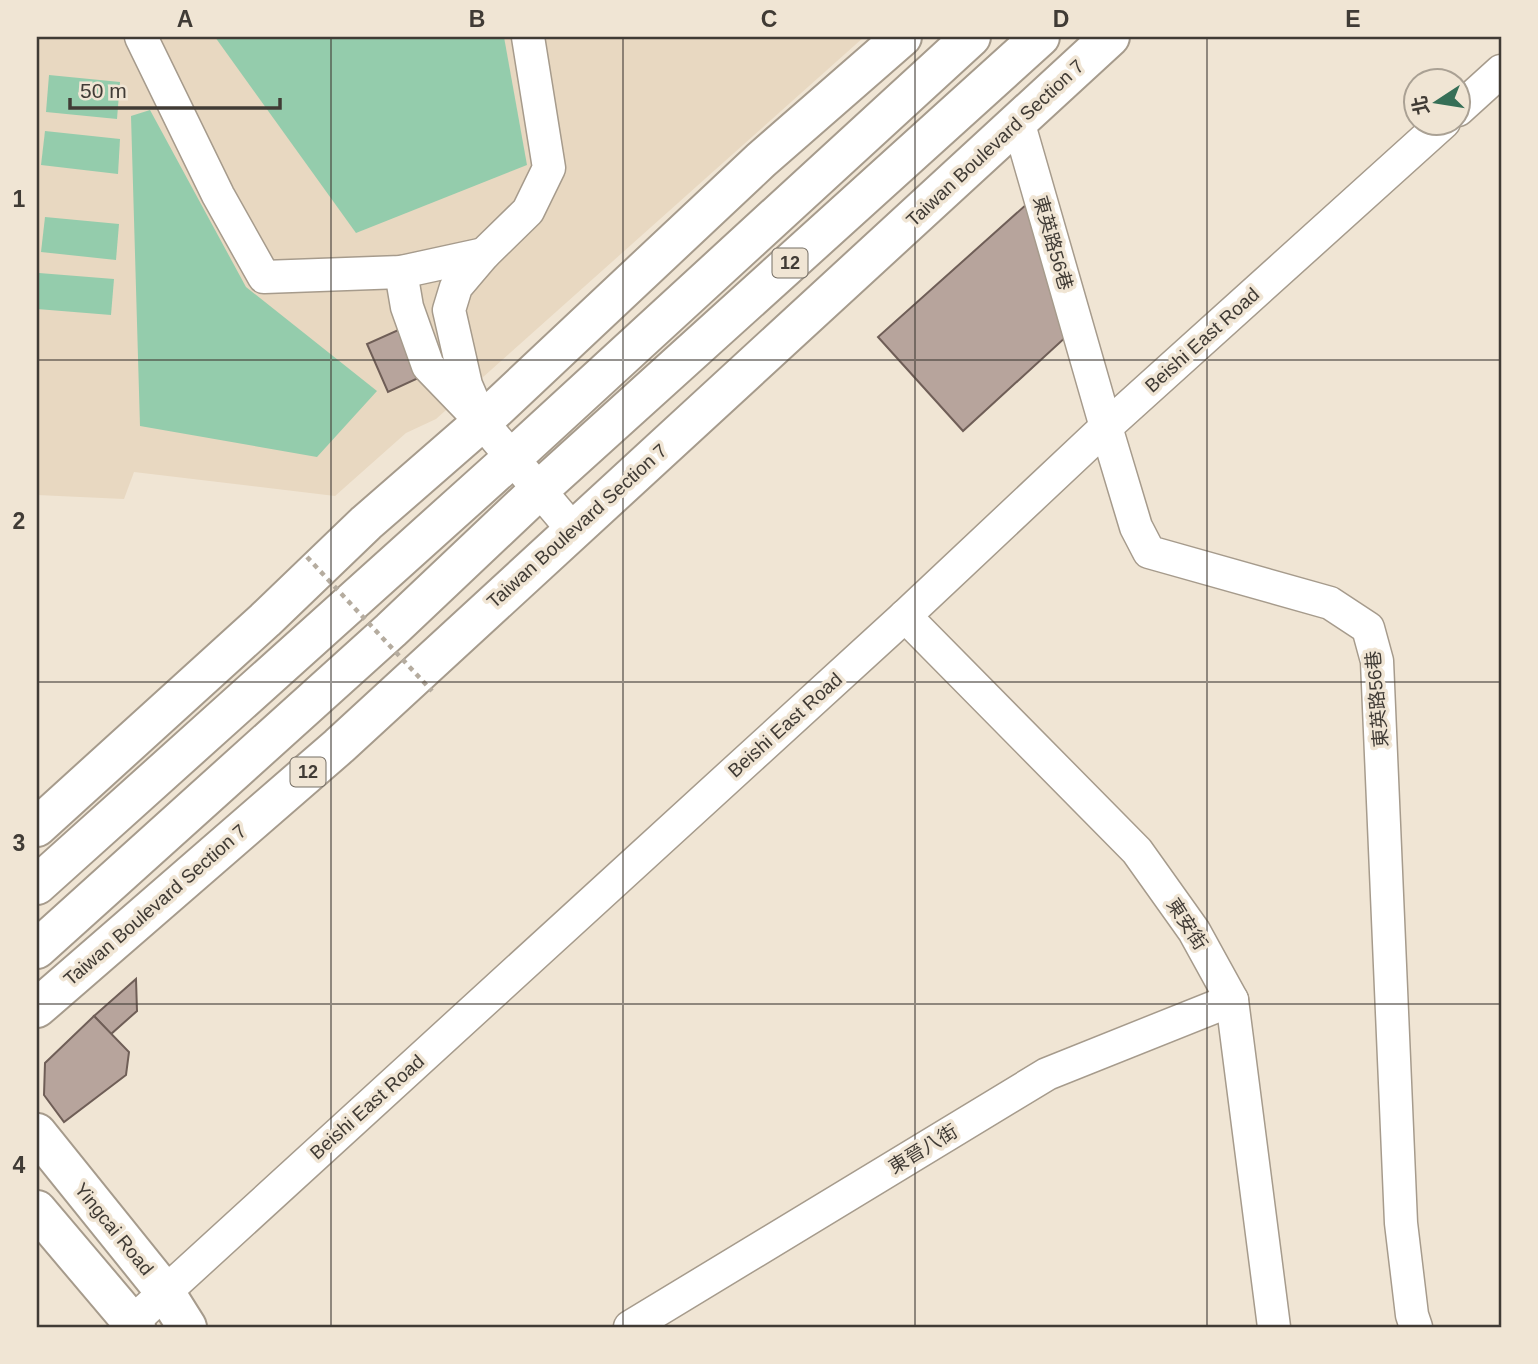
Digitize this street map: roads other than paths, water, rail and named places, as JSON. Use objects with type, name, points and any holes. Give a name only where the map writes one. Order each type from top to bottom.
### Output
[{"type":"main road","points":[[37,827],[265,620],[366,523],[482,422],[761,160],[902,37]]},
{"type":"main road","name":"12","points":[[37,885],[512,458],[971,37]]},
{"type":"main road","name":"12","points":[[37,949],[1040,37]]},
{"type":"main road","name":"Taiwan Boulevard Section 7","points":[[37,1008],[339,746],[1110,37]]},
{"type":"main road","name":"Yingcai Road","points":[[37,1133],[164,1292],[187,1327]]},
{"type":"main road","points":[[37,1210],[132,1325]]},
{"type":"street","points":[[141,37],[218,195],[264,277],[401,272],[484,254]]},
{"type":"street","points":[[482,422],[466,385],[449,310],[456,287],[484,254],[528,211],[550,168],[528,37]]},
{"type":"street","points":[[1472,97],[1501,71]]},
{"type":"street","name":"東英路56巷","points":[[1018,121],[1136,527],[1149,552],[1330,603],[1368,628],[1377,661],[1401,1223],[1412,1315],[1416,1327]]},
{"type":"street","name":"Beishi East Road","points":[[132,1325],[164,1292],[905,616],[1106,427],[1428,136]]},
{"type":"street","points":[[401,272],[407,307],[428,366],[482,422],[573,530]]},
{"type":"street","name":"東安街","points":[[905,616],[1137,851],[1194,931],[1232,1000],[1274,1327]]},
{"type":"street","name":"東晉八街","points":[[630,1327],[1047,1074],[1232,1000]]}]
